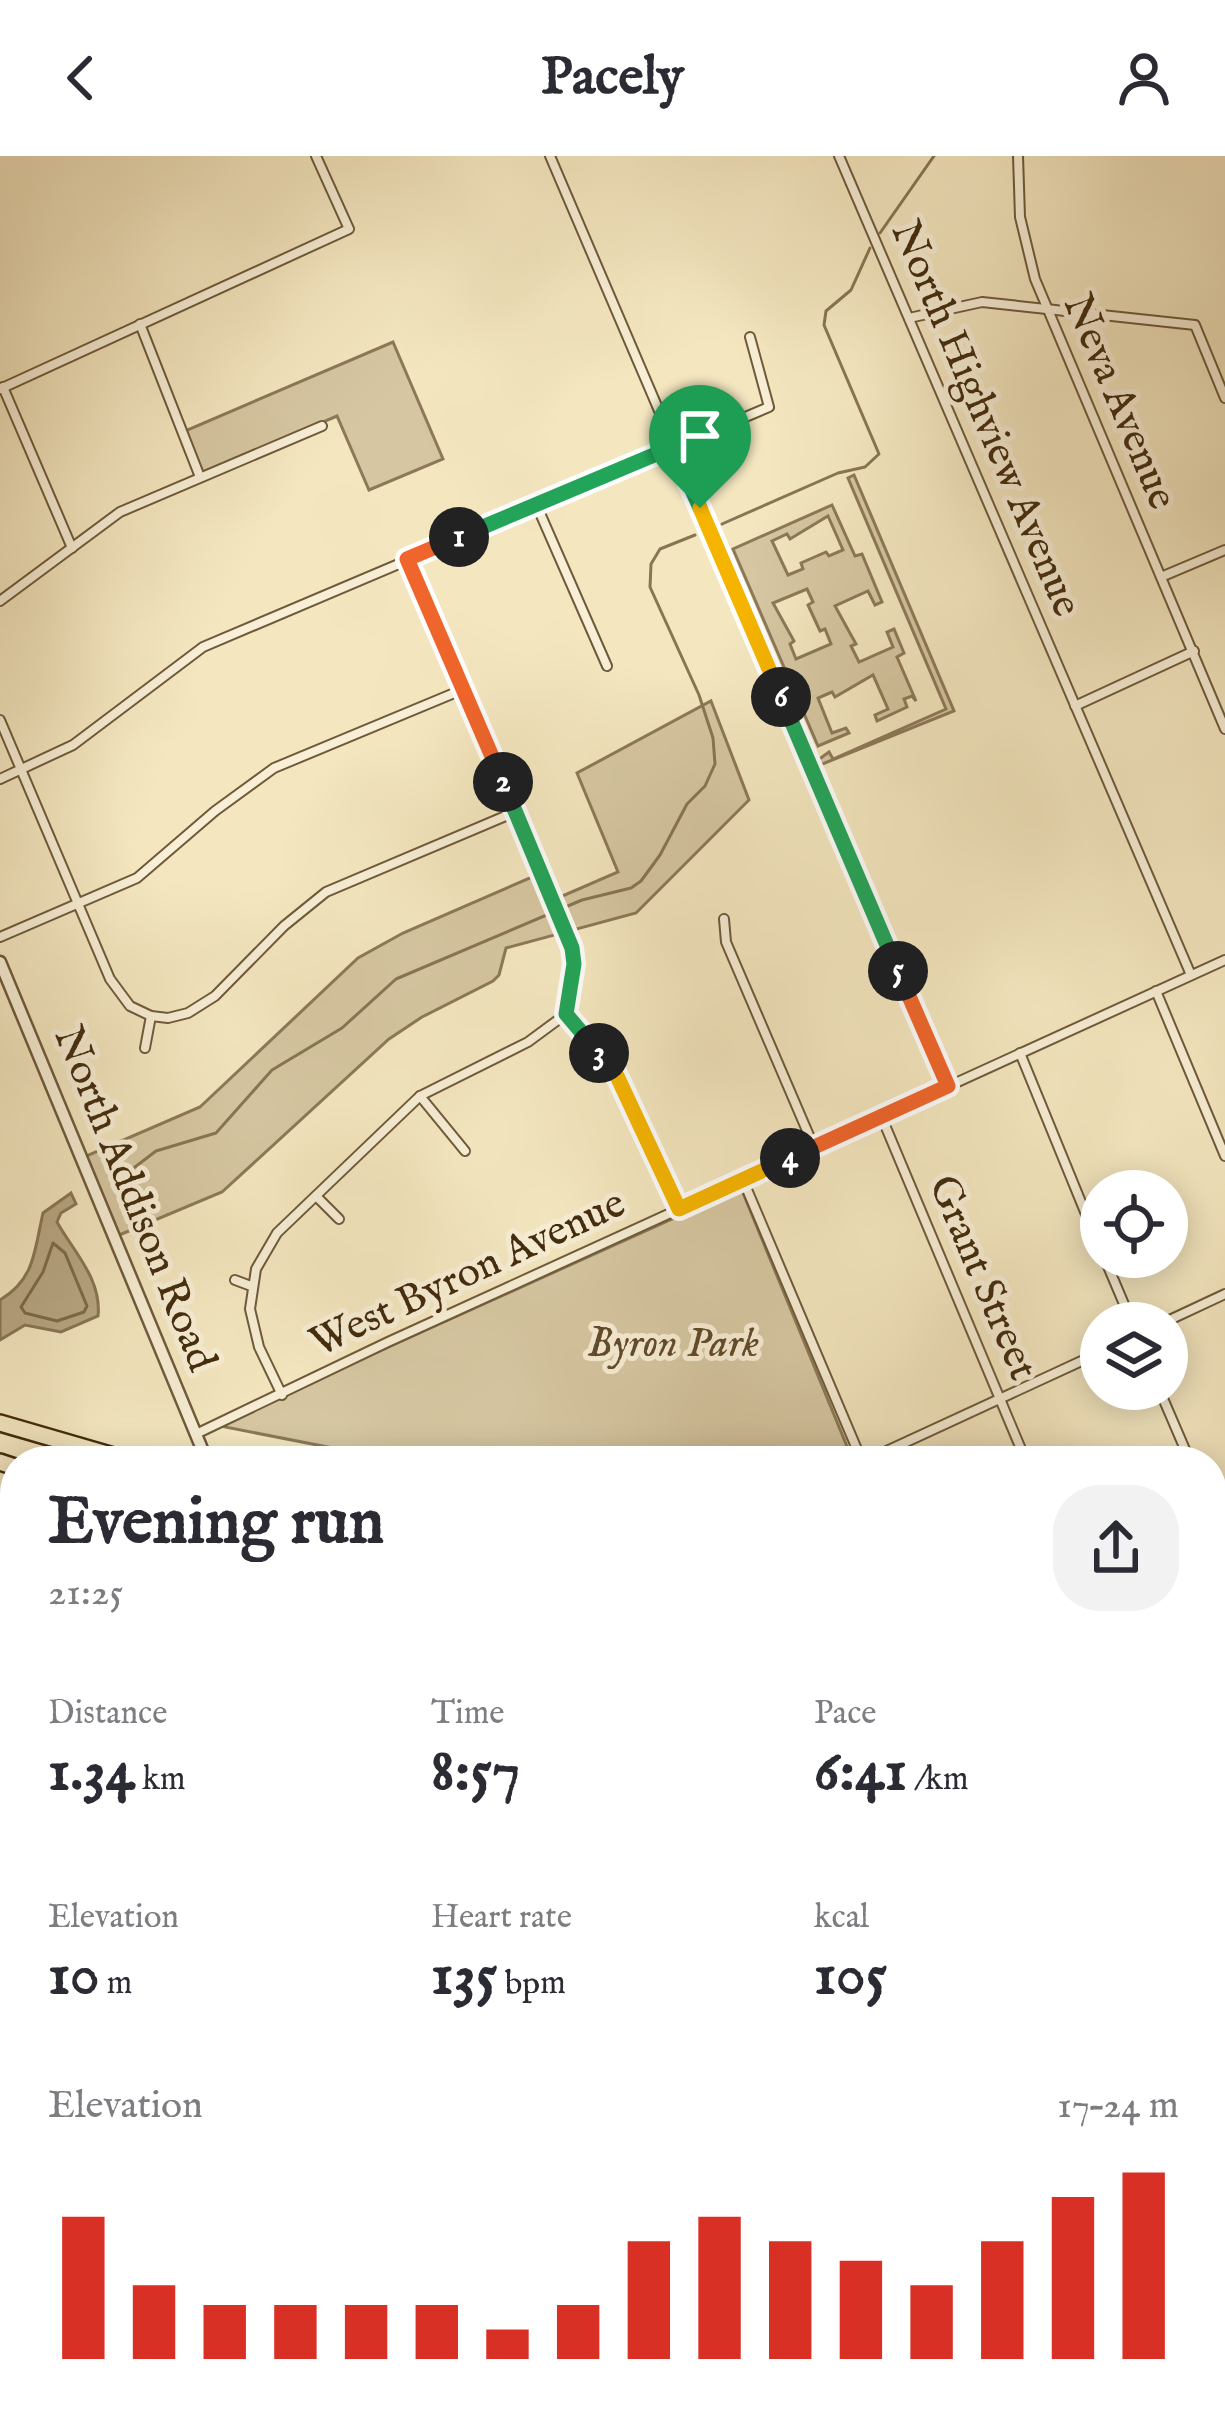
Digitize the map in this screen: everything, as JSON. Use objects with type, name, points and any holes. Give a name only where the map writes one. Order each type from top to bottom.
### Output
[{"type":"highway","points":[[0,1424],[77,1446]]},
{"type":"street","points":[[72,548],[1,388],[349,229],[316,156]]},
{"type":"street","points":[[550,156],[948,1086]]},
{"type":"street","name":"North Highview Avenue","points":[[839,156],[1191,975]]},
{"type":"street","name":"Neva Avenue","points":[[1018,156],[1023,240],[1045,306],[1225,729]]},
{"type":"street","points":[[909,318],[968,303],[1045,306],[1195,325],[1225,398]]},
{"type":"street","points":[[140,324],[200,478]]},
{"type":"street","points":[[0,779],[73,745],[203,647],[769,407],[750,337]]},
{"type":"street","points":[[0,602],[120,512],[322,426]]},
{"type":"street","points":[[536,504],[607,666]]},
{"type":"street","points":[[1161,577],[1225,550]]},
{"type":"street","points":[[282,1395],[253,1328],[251,1286],[277,1233],[420,1096],[528,1042],[566,1014],[574,964],[558,910],[407,559]]},
{"type":"street","points":[[1075,706],[1194,651]]},
{"type":"street","points":[[0,937],[137,878],[265,774],[464,689]]},
{"type":"street","points":[[0,720],[110,979],[130,1006],[151,1016],[168,1018],[205,1004],[326,892],[515,812]]},
{"type":"street","points":[[724,919],[726,942],[814,1147]]},
{"type":"street","name":"West Byron Avenue","points":[[196,1434],[1225,960]]},
{"type":"street","name":"North Addison Road","points":[[0,962],[201,1446]]},
{"type":"street","points":[[1156,991],[1225,1156]]},
{"type":"street","points":[[566,1014],[617,1076],[679,1209]]},
{"type":"street","points":[[145,1048],[151,1016]]},
{"type":"street","points":[[1020,1053],[1080,1200]]},
{"type":"street","points":[[420,1096],[465,1151]]},
{"type":"street","name":"Grant Street","points":[[882,1118],[1020,1446]]},
{"type":"street","points":[[742,1180],[857,1446]]},
{"type":"street","points":[[316,1196],[339,1219]]},
{"type":"street","points":[[235,1280],[251,1286]]},
{"type":"street","points":[[1188,1311],[1225,1294]]},
{"type":"street","points":[[897,1446],[1080,1362]]},
{"type":"street","points":[[1169,1410],[1184,1446]]},
{"type":"green space","points":[[393,342],[443,459],[369,490],[337,416],[200,474],[185,431]]},
{"type":"green space","points":[[854,475],[954,711],[820,765],[818,760],[829,752],[833,759],[946,709],[848,478]]},
{"type":"green space","points":[[832,505],[855,556],[862,554],[882,602],[875,605],[868,591],[835,606],[856,644],[851,646],[859,662],[893,647],[887,632],[894,629],[904,653],[897,657],[916,701],[912,696],[904,699],[907,707],[877,721],[875,715],[888,709],[873,675],[835,697],[832,692],[818,698],[832,733],[846,728],[849,733],[818,746],[733,549]],"holes":[[[828,516],[843,550],[801,563],[803,569],[788,575],[772,541],[787,534],[790,539]],[[807,589],[813,602],[808,605],[831,644],[796,659],[790,644],[794,641],[773,603]]]},
{"type":"green space","points":[[711,701],[749,800],[636,913],[506,948],[493,981],[389,1039],[222,1192],[117,1236],[84,1157],[200,1107],[358,958],[403,933],[539,874],[551,901],[618,872],[577,773]]},
{"type":"green space","name":"Byron Park","points":[[741,1188],[847,1446],[322,1446],[215,1425]]},
{"type":"water","points":[[71,1193],[76,1204],[61,1213],[57,1222],[91,1278],[98,1316],[61,1332],[25,1325],[0,1340],[0,1300],[27,1274],[43,1213]]},
{"type":"waterway","points":[[880,233],[934,156]]},
{"type":"waterway","points":[[722,524],[838,473],[865,467],[879,454],[824,325],[826,311],[851,290],[870,248]]},
{"type":"waterway","points":[[114,1183],[156,1151],[216,1133],[272,1070],[342,1028],[396,979],[582,900],[641,881],[715,764],[713,738],[699,695],[650,587],[651,564],[660,549],[695,535]]},
{"type":"route","points":[[673,447],[700,508],[948,1086],[679,1209],[617,1076],[566,1014],[574,964],[568,935],[407,559],[673,447]]}]
